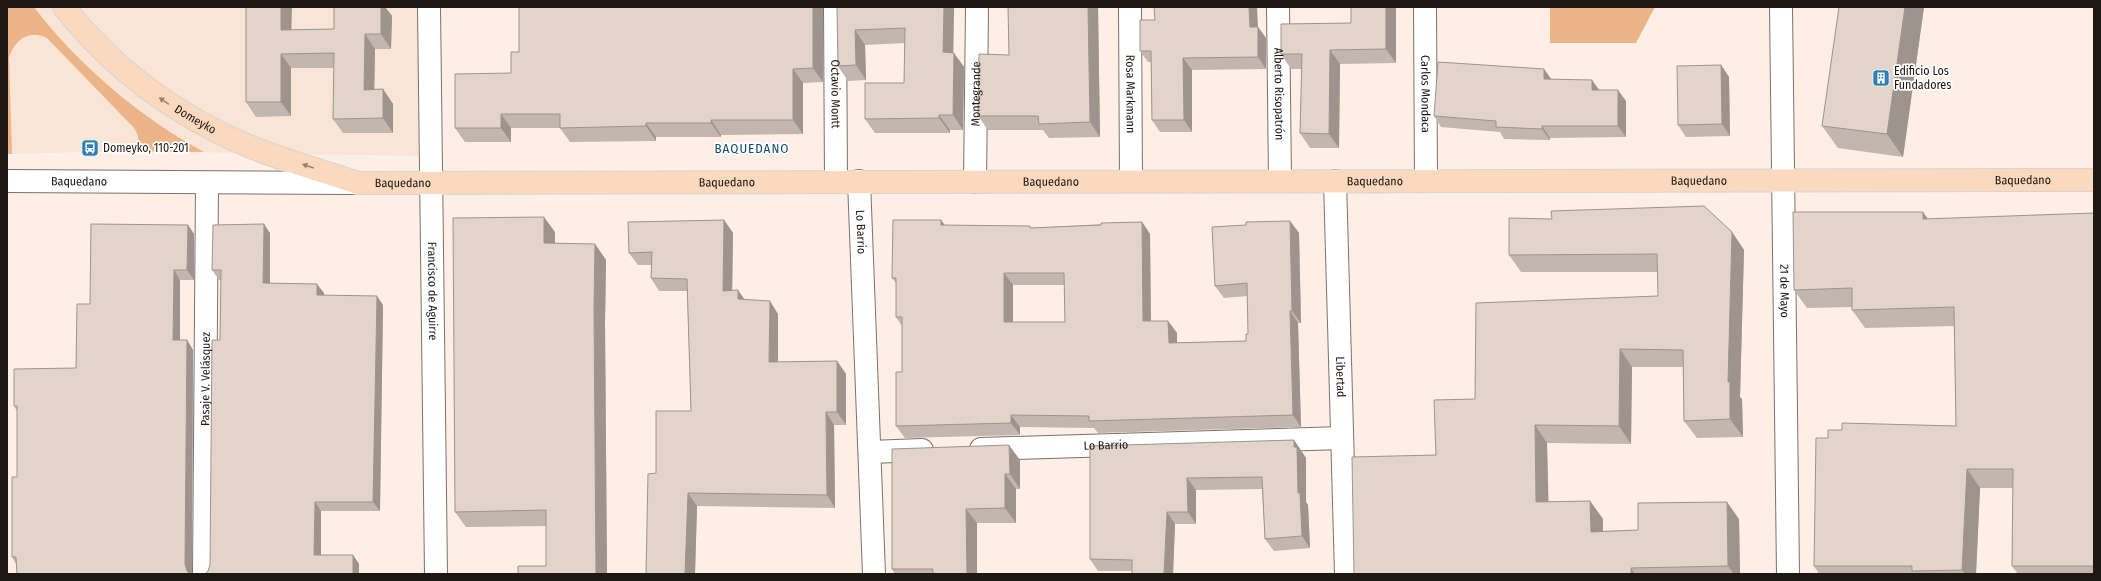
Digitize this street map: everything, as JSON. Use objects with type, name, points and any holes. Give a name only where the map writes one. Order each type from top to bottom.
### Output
[{"type":"main road","name":"Domeyko","points":[[64,7],[95,43],[129,74],[172,106],[205,126],[247,146],[358,183]]},
{"type":"main road","name":"Baquedano","points":[[358,183],[2094,180]]},
{"type":"street","name":"Francisco de Aguirre","points":[[429,7],[436,574]]},
{"type":"street","name":"Octavio Montt","points":[[835,7],[836,182]]},
{"type":"street","name":"Montegrande","points":[[975,182],[977,7]]},
{"type":"street","name":"Rosa Markmann","points":[[1130,7],[1131,182]]},
{"type":"street","name":"Alberto Risopatrón","points":[[1278,7],[1280,181]]},
{"type":"street","name":"Carlos Mondaca","points":[[1425,7],[1426,181]]},
{"type":"street","name":"21 de Mayo","points":[[1780,7],[1784,180],[1788,574]]},
{"type":"street","name":"Baquedano","points":[[7,181],[358,183]]},
{"type":"street","name":"Lo Barrio","points":[[859,181],[874,574]]},
{"type":"street","name":"Libertad","points":[[1335,181],[1346,574]]},
{"type":"street","name":"Pasaje V. Velásquez","points":[[204,574],[207,183]]},
{"type":"street","name":"Lo Barrio","points":[[964,449],[1342,438]]},
{"type":"street","points":[[870,452],[941,450]]},
{"type":"shaded area","points":[[7,7],[418,7],[421,156],[126,151],[7,154]]},
{"type":"shaded area","points":[[7,7],[34,7],[70,49],[112,88],[157,123],[204,152],[126,151],[138,142],[138,136],[134,128],[47,38],[34,35],[18,41],[9,58],[12,154],[7,154]]},
{"type":"shaded area","points":[[1550,7],[1655,7],[1636,43],[1550,43]]},
{"type":"building","points":[[246,7],[281,7],[281,30],[334,29],[334,7],[381,7],[381,34],[365,34],[364,90],[383,89],[383,118],[333,119],[334,53],[281,54],[281,102],[246,102]]},
{"type":"building","points":[[519,7],[813,7],[813,68],[793,69],[793,120],[711,120],[711,123],[646,123],[646,126],[560,128],[560,114],[501,114],[501,128],[455,128],[455,74],[511,73],[511,52],[519,52]]},
{"type":"building","points":[[837,7],[944,7],[943,52],[954,53],[953,115],[939,115],[939,118],[865,119],[865,83],[904,83],[905,28],[855,30],[856,65],[838,66]]},
{"type":"building","points":[[1008,7],[1088,7],[1090,122],[1039,124],[1038,116],[978,116],[979,54],[1009,55]]},
{"type":"building","points":[[1154,7],[1249,7],[1250,27],[1258,27],[1258,57],[1183,58],[1184,120],[1152,120],[1151,51],[1140,51],[1140,20],[1155,20]]},
{"type":"building","points":[[1351,7],[1386,7],[1386,49],[1330,50],[1329,134],[1300,133],[1302,54],[1281,54],[1281,24],[1351,23]]},
{"type":"building","name":"Edificio Los Fundadores","points":[[1839,7],[1905,7],[1887,134],[1822,126]]},
{"type":"building","points":[[1438,62],[1544,69],[1544,79],[1592,80],[1592,90],[1618,90],[1618,126],[1542,126],[1542,129],[1496,127],[1496,121],[1434,116]]},
{"type":"building","points":[[1721,65],[1722,124],[1678,125],[1677,66]]},
{"type":"building","points":[[1704,206],[1732,232],[1728,382],[1730,382],[1730,419],[1684,421],[1683,350],[1620,349],[1619,426],[1535,425],[1536,502],[1590,501],[1591,532],[1638,530],[1638,503],[1727,502],[1728,566],[1631,568],[1631,574],[1354,574],[1352,457],[1436,455],[1434,400],[1475,399],[1476,303],[1658,296],[1657,254],[1509,255],[1509,218],[1552,219],[1551,211]]},
{"type":"building","points":[[1793,212],[1923,212],[1923,219],[2094,213],[2094,566],[2012,566],[2013,469],[1967,469],[1962,570],[1912,571],[1912,566],[1814,566],[1816,438],[1828,438],[1828,430],[1842,430],[1842,423],[1956,426],[1954,307],[1852,310],[1852,288],[1794,290]]},
{"type":"building","points":[[544,217],[544,243],[595,244],[596,574],[518,574],[518,566],[546,566],[546,510],[455,512],[453,218]]},
{"type":"building","points":[[724,220],[723,291],[738,290],[738,299],[770,301],[769,362],[837,361],[837,412],[826,412],[827,495],[688,493],[685,574],[646,574],[648,474],[656,473],[656,411],[691,411],[687,279],[651,278],[652,252],[629,253],[628,222]]},
{"type":"building","points":[[893,220],[941,220],[941,225],[1030,226],[1030,228],[1142,222],[1143,321],[1168,321],[1169,343],[1246,341],[1246,334],[1248,334],[1247,283],[1215,286],[1212,227],[1246,225],[1246,222],[1290,221],[1292,311],[1290,311],[1293,415],[1089,421],[1089,416],[1011,415],[1011,423],[896,426],[896,372],[902,372],[902,317],[896,317],[896,278],[892,278]],"holes":[[[1004,273],[1064,273],[1065,322],[1004,322]]]},
{"type":"building","points":[[91,224],[188,225],[187,270],[174,270],[173,340],[187,340],[185,564],[187,571],[190,574],[17,574],[16,557],[12,557],[12,477],[17,477],[17,406],[14,406],[14,369],[76,368],[77,304],[90,304]]},
{"type":"building","points":[[264,224],[263,283],[317,284],[317,295],[377,296],[373,502],[315,502],[314,555],[353,555],[353,574],[205,574],[210,565],[212,340],[220,340],[221,270],[212,270],[213,225]]},
{"type":"building","points":[[1294,440],[1294,447],[1297,447],[1298,493],[1300,493],[1302,536],[1265,539],[1262,477],[1187,478],[1188,512],[1167,512],[1164,574],[1132,574],[1132,560],[1090,559],[1090,446]]},
{"type":"building","points":[[1009,445],[1010,474],[1005,474],[1005,508],[966,509],[967,574],[933,574],[933,569],[892,569],[892,449]]},
{"type":"place","name":"Edificio Los Fundadores","points":[[1881,78]]},
{"type":"place","name":"Domeyko, 110-201","points":[[90,148]]},
{"type":"district","name":"BAQUEDANO","points":[[752,148]]}]
